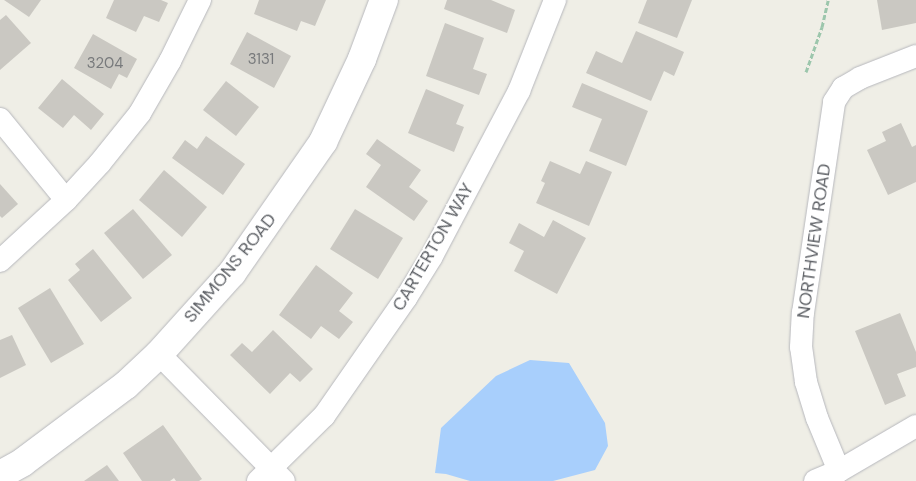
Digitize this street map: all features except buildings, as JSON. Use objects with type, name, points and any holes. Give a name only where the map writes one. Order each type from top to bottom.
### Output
[{"type":"street","points":[[0,261],[66,200],[100,163],[140,113],[170,61],[200,0]]},
{"type":"street","name":"SIMMONS ROAD","points":[[0,475],[23,462],[126,385],[159,354],[232,273],[323,142],[362,59],[384,0]]},
{"type":"street","name":"CARTERTON WAY","points":[[271,477],[324,416],[406,298],[432,256],[519,91],[555,0]]},
{"type":"street","name":"NORTHVIEW ROAD","points":[[839,471],[817,418],[806,382],[802,347],[803,313],[834,102],[843,88],[860,78],[916,56]]},
{"type":"street","points":[[0,119],[66,200]]},
{"type":"street","points":[[159,354],[271,477]]},
{"type":"street","points":[[815,481],[839,471],[916,426]]},
{"type":"path","points":[[806,72],[822,28],[828,0]]},
{"type":"water","points":[[530,360],[569,363],[605,423],[608,446],[595,470],[553,481],[470,481],[435,473],[441,428],[496,376]]}]
